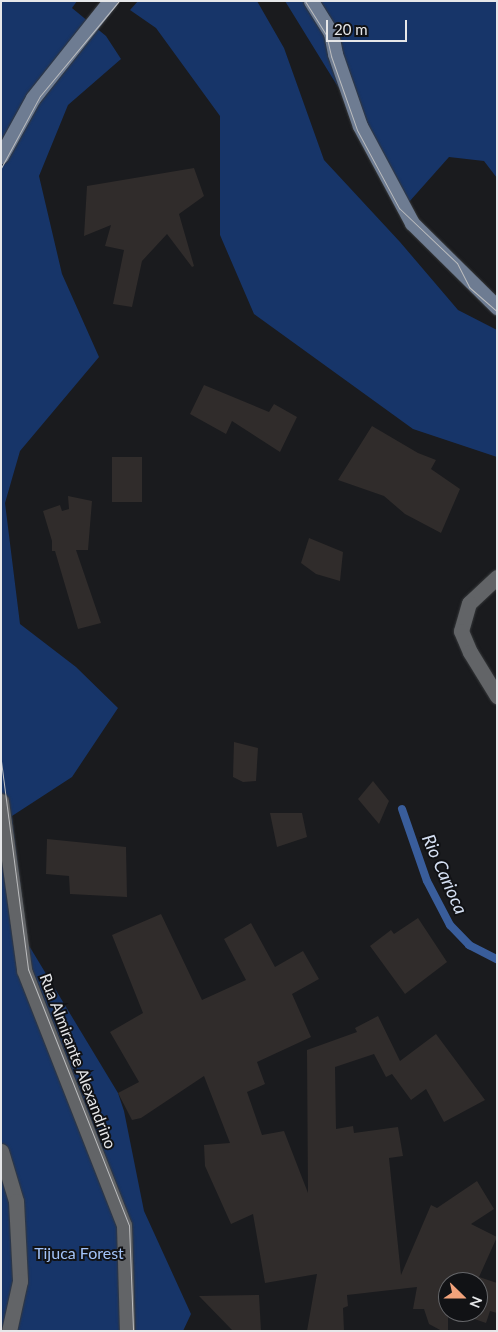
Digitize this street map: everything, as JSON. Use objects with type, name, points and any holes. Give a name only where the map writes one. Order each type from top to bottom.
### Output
[{"type":"street","points":[[1,156],[33,98],[110,1]]},
{"type":"street","points":[[311,1],[331,33],[335,54],[360,126],[412,223],[497,307]]},
{"type":"street","points":[[497,577],[469,603],[462,631],[470,652],[497,696]]},
{"type":"street","name":"Rua Almirante Alexandrino","points":[[1,801],[24,970],[124,1225],[127,1331]]},
{"type":"street","points":[[1,1151],[16,1201],[20,1281],[8,1331]]},
{"type":"green space","name":"Tijuca Forest","points":[[1,1],[77,1],[72,8],[106,36],[121,59],[68,105],[39,176],[62,274],[99,357],[20,451],[5,503],[20,624],[76,667],[118,708],[72,777],[12,816],[28,944],[118,1093],[124,1111],[144,1211],[191,1314],[183,1331],[1,1331]]},
{"type":"green space","points":[[138,1],[257,1],[284,48],[324,160],[400,242],[458,310],[497,330],[497,457],[413,429],[254,314],[220,235],[220,116],[156,28],[130,10]]},
{"type":"green space","points":[[285,1],[497,1],[497,178],[484,161],[449,157],[409,202]]},
{"type":"building","points":[[194,168],[204,196],[179,214],[194,266],[192,267],[167,234],[142,261],[132,307],[113,304],[124,250],[105,246],[111,225],[84,236],[87,186]]},
{"type":"building","points":[[204,385],[269,412],[274,404],[297,417],[280,452],[232,421],[226,434],[190,414]]},
{"type":"building","points":[[372,426],[418,453],[436,460],[431,469],[460,489],[441,533],[405,514],[384,496],[338,480]]},
{"type":"building","points":[[112,457],[142,457],[142,502],[112,502]]},
{"type":"building","points":[[68,496],[92,501],[88,550],[76,550],[101,623],[78,629],[55,551],[52,551],[52,541],[43,511],[60,505],[62,511],[69,509]]},
{"type":"building","points":[[309,538],[343,552],[340,581],[316,574],[301,563]]},
{"type":"building","points":[[234,742],[258,748],[256,781],[243,782],[233,777]]},
{"type":"building","points":[[373,781],[389,801],[379,824],[358,799]]},
{"type":"building","points":[[270,813],[302,813],[307,837],[277,847]]},
{"type":"building","points":[[47,839],[126,847],[127,897],[70,894],[69,876],[46,874]]},
{"type":"building","points":[[161,914],[202,1000],[246,980],[224,939],[251,923],[275,967],[303,951],[319,979],[292,994],[311,1037],[257,1062],[265,1084],[247,1092],[262,1135],[284,1131],[308,1193],[307,1050],[357,1032],[355,1028],[378,1016],[400,1061],[436,1034],[485,1100],[444,1122],[426,1089],[411,1100],[392,1074],[386,1077],[374,1054],[335,1067],[336,1129],[353,1126],[354,1133],[398,1127],[403,1156],[389,1158],[401,1275],[431,1205],[437,1208],[477,1181],[494,1209],[471,1224],[497,1237],[481,1272],[438,1272],[438,1322],[448,1322],[448,1331],[442,1331],[429,1324],[424,1309],[413,1309],[417,1287],[347,1295],[348,1306],[343,1308],[344,1331],[307,1331],[317,1274],[265,1283],[253,1214],[231,1224],[205,1166],[204,1145],[230,1143],[204,1076],[141,1118],[132,1120],[118,1093],[139,1082],[110,1032],[143,1013],[112,935]]},
{"type":"building","points":[[418,918],[447,962],[405,994],[370,946],[391,930],[394,934]]},
{"type":"building","points":[[488,1280],[497,1283],[497,1313],[490,1311],[488,1317]]},
{"type":"building","points":[[259,1295],[261,1331],[233,1331],[199,1296]]},
{"type":"waterway","name":"Rio Carioca","points":[[402,809],[427,881],[450,925],[469,945],[497,959]]},
{"type":"tram line","points":[[1,168],[40,96],[119,1]]},
{"type":"tram line","points":[[305,1],[326,34],[331,56],[357,130],[399,208],[457,263],[469,287],[497,311]]},
{"type":"tram line","points":[[1,761],[28,969],[129,1225],[133,1331]]}]
